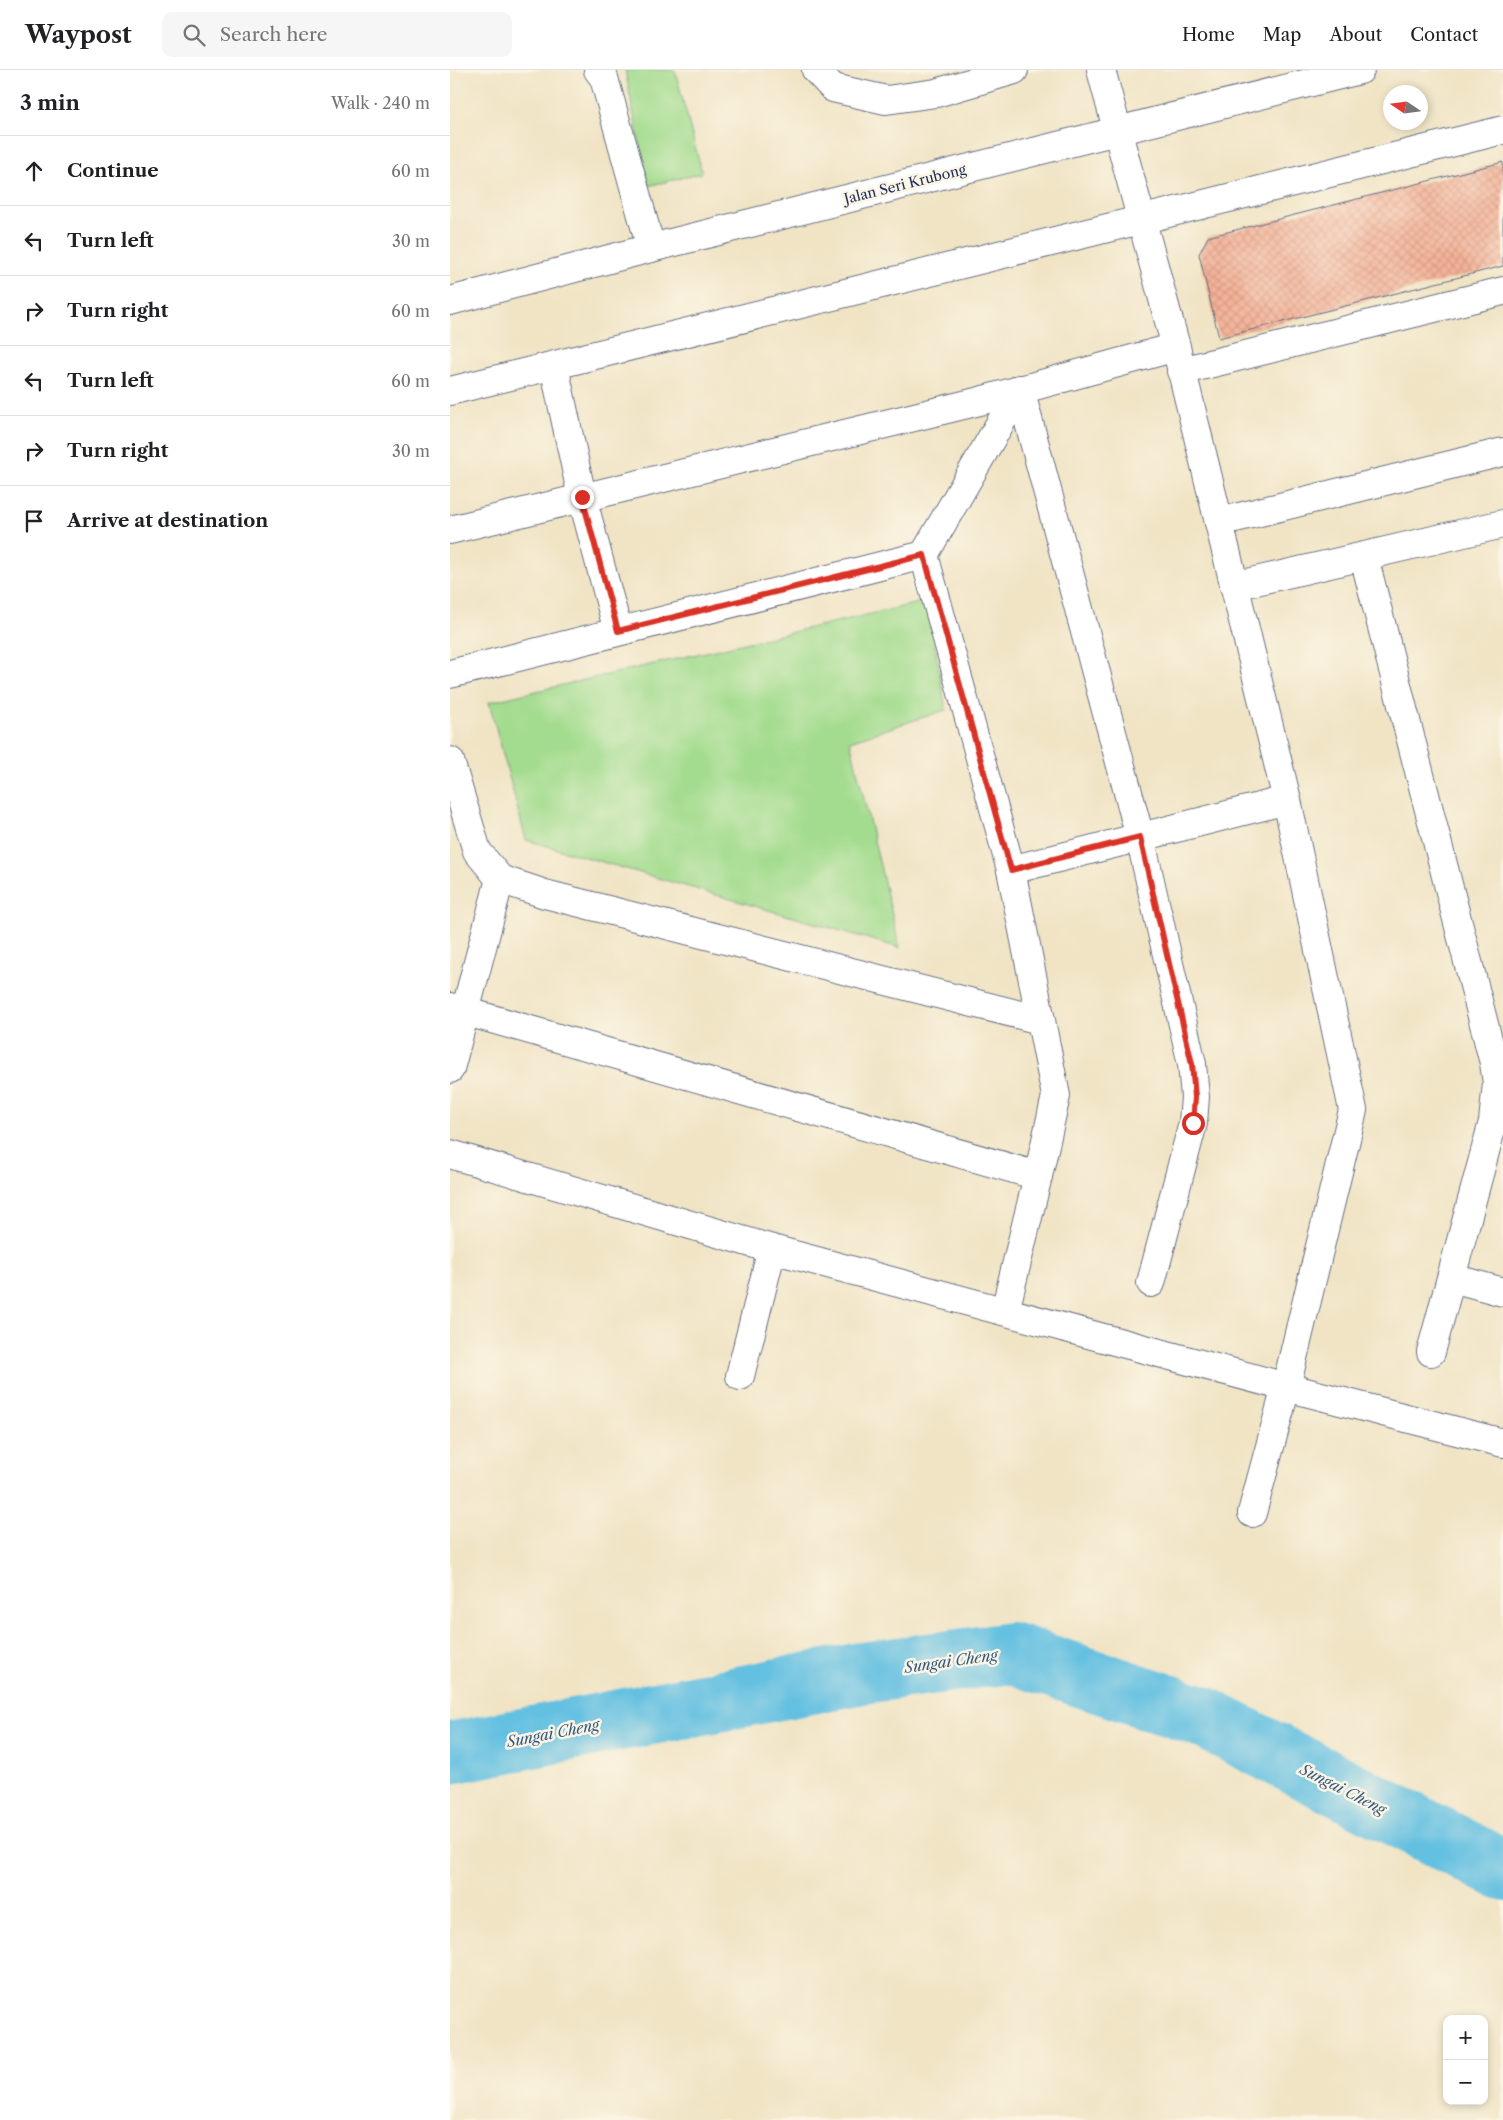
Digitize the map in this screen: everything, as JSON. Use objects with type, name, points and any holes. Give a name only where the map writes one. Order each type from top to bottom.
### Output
[{"type":"street","points":[[598,70],[604,78],[651,248]]},
{"type":"street","points":[[816,70],[834,88],[886,100],[936,93],[1014,70]]},
{"type":"street","points":[[1101,70],[1179,359],[1287,800],[1353,1110],[1286,1387],[1252,1513]]},
{"type":"street","name":"Jalan Seri Krubong","points":[[450,301],[651,248],[1360,70]]},
{"type":"street","points":[[450,391],[1503,130]]},
{"type":"street","points":[[450,530],[980,402],[1020,389],[1179,359],[1503,291]]},
{"type":"street","points":[[554,366],[582,497],[618,631]]},
{"type":"street","points":[[1005,1311],[1056,1096],[1011,870],[924,555],[1020,389]]},
{"type":"street","points":[[1020,389],[1140,837],[1192,1064],[1195,1097],[1193,1123],[1151,1282]]},
{"type":"street","points":[[1219,522],[1503,452]]},
{"type":"street","points":[[1234,586],[1503,525]]},
{"type":"street","points":[[450,674],[924,555]]},
{"type":"street","points":[[1364,557],[1492,1054],[1497,1083],[1493,1122],[1431,1352]]},
{"type":"street","points":[[450,761],[477,851],[500,879],[545,894],[1040,1020]]},
{"type":"street","points":[[1011,870],[1287,800]]},
{"type":"street","points":[[450,1069],[458,1009],[500,879]]},
{"type":"street","points":[[458,1009],[1038,1176]]},
{"type":"street","points":[[450,1154],[772,1248],[1286,1387],[1503,1443]]},
{"type":"street","points":[[740,1376],[772,1248]]},
{"type":"street","points":[[1452,1278],[1503,1292]]},
{"type":"green space","points":[[625,70],[675,70],[702,173],[648,186]]},
{"type":"green space","points":[[927,601],[946,710],[850,741],[900,948],[526,840],[489,702]]},
{"type":"building","points":[[1503,162],[1503,266],[1219,338],[1199,254],[1208,237]]},
{"type":"waterway","name":"Sungai Cheng","points":[[450,1753],[862,1673],[1011,1653],[1201,1716],[1503,1870]]},
{"type":"route","points":[[582,497],[618,631],[924,555],[1011,870],[1140,837],[1192,1064],[1195,1097],[1193,1123]]}]
